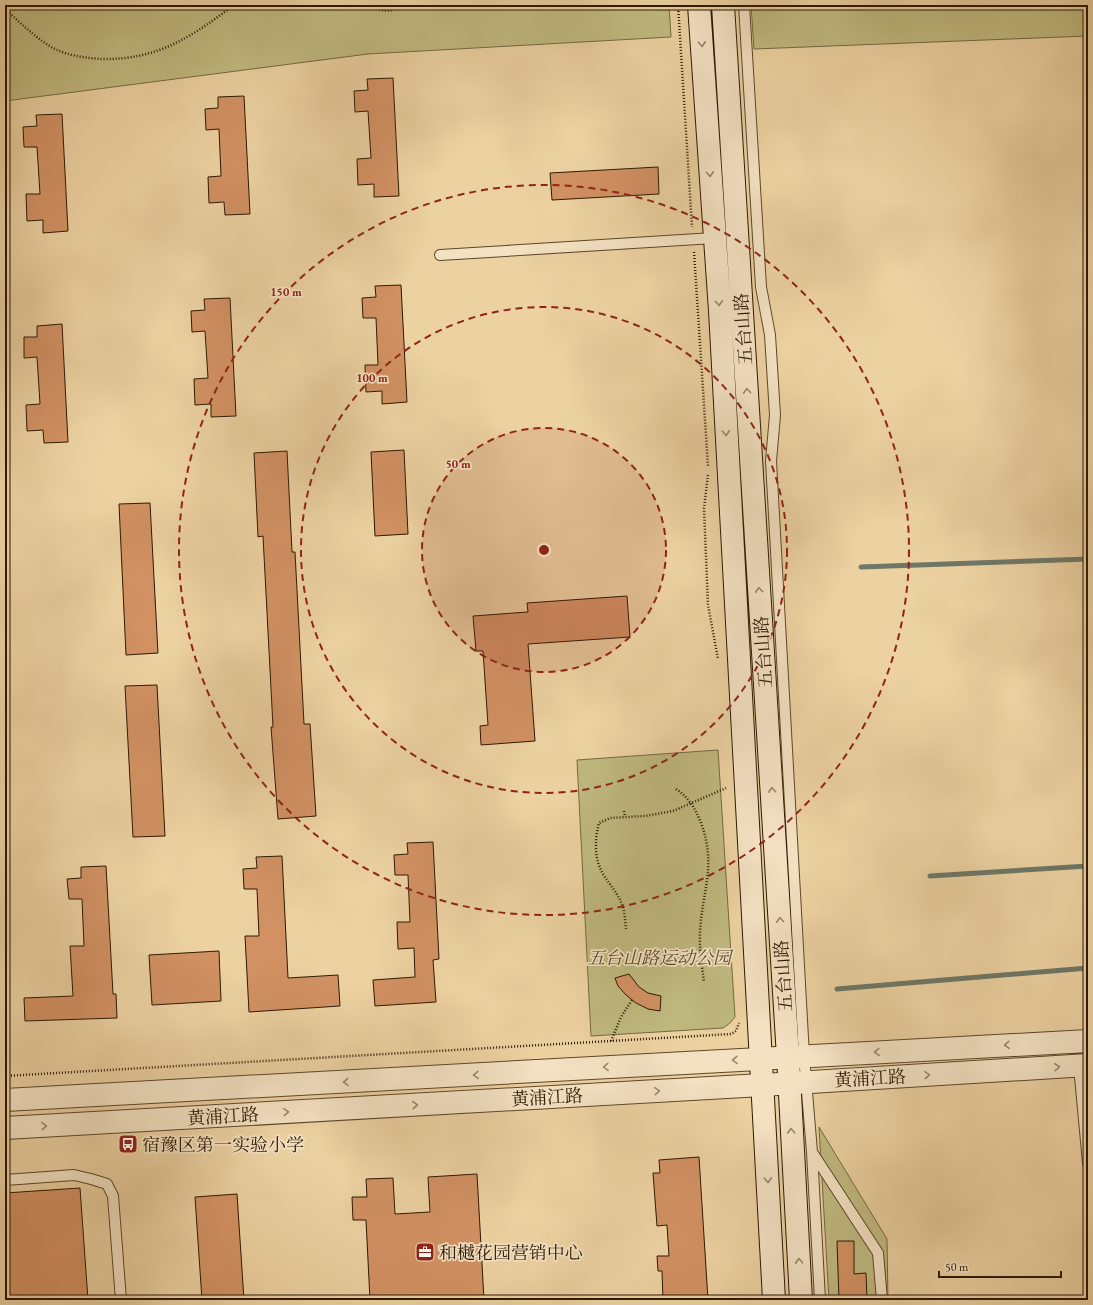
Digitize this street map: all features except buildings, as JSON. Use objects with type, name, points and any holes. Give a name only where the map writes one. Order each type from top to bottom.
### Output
[{"type":"main road","name":"五台山路","points":[[699,5],[714,238],[774,1300]]},
{"type":"main road","name":"五台山路","points":[[723,5],[796,1056],[801,1300]]},
{"type":"main road","name":"黄浦江路","points":[[5,1100],[1088,1041]]},
{"type":"main road","name":"黄浦江路","points":[[5,1128],[1083,1066]]},
{"type":"lane","points":[[744,5],[761,287],[770,335],[775,415],[771,461],[796,1056]]},
{"type":"lane","points":[[440,255],[714,238]]},
{"type":"lane","points":[[1083,1066],[1088,1163]]},
{"type":"lane","points":[[797,1083],[812,1152],[820,1300]]},
{"type":"lane","points":[[812,1152],[878,1253],[882,1300]]},
{"type":"lane","points":[[5,1180],[74,1175],[107,1184],[113,1196],[121,1300]]},
{"type":"path","points":[[5,9],[37,38],[56,50],[87,58],[120,59],[163,49],[202,29],[234,5]]},
{"type":"path","points":[[371,5],[381,11],[394,10],[403,5]]},
{"type":"path","points":[[678,5],[708,477],[704,508],[708,605],[719,665]]},
{"type":"path","points":[[626,929],[621,902],[600,869],[597,860],[596,844],[599,824],[610,818],[645,816],[672,811],[726,788],[727,796]]},
{"type":"path","points":[[676,789],[691,803],[704,833],[709,856],[708,885],[700,934],[704,982]]},
{"type":"path","points":[[624,811],[625,817]]},
{"type":"path","points":[[611,1041],[621,1017],[632,1000]]},
{"type":"path","points":[[5,1076],[731,1034],[736,1031],[740,1019]]},
{"type":"green space","points":[[5,5],[669,5],[671,37],[368,54],[5,101]]},
{"type":"green space","points":[[751,5],[1088,5],[1088,36],[754,49]]},
{"type":"green space","name":"五台山路运动公园","points":[[718,750],[735,1017],[723,1028],[591,1036],[577,760]]},
{"type":"green space","points":[[819,1127],[887,1239],[888,1300],[829,1300]]},
{"type":"waterway","points":[[861,567],[1088,559]]},
{"type":"waterway","points":[[930,876],[1088,866]]},
{"type":"waterway","points":[[837,989],[1088,968]]},
{"type":"place","name":"宿豫区第一实验小学","points":[[128,1144]]},
{"type":"place","name":"和樾花园营销中心","points":[[425,1252]]}]
